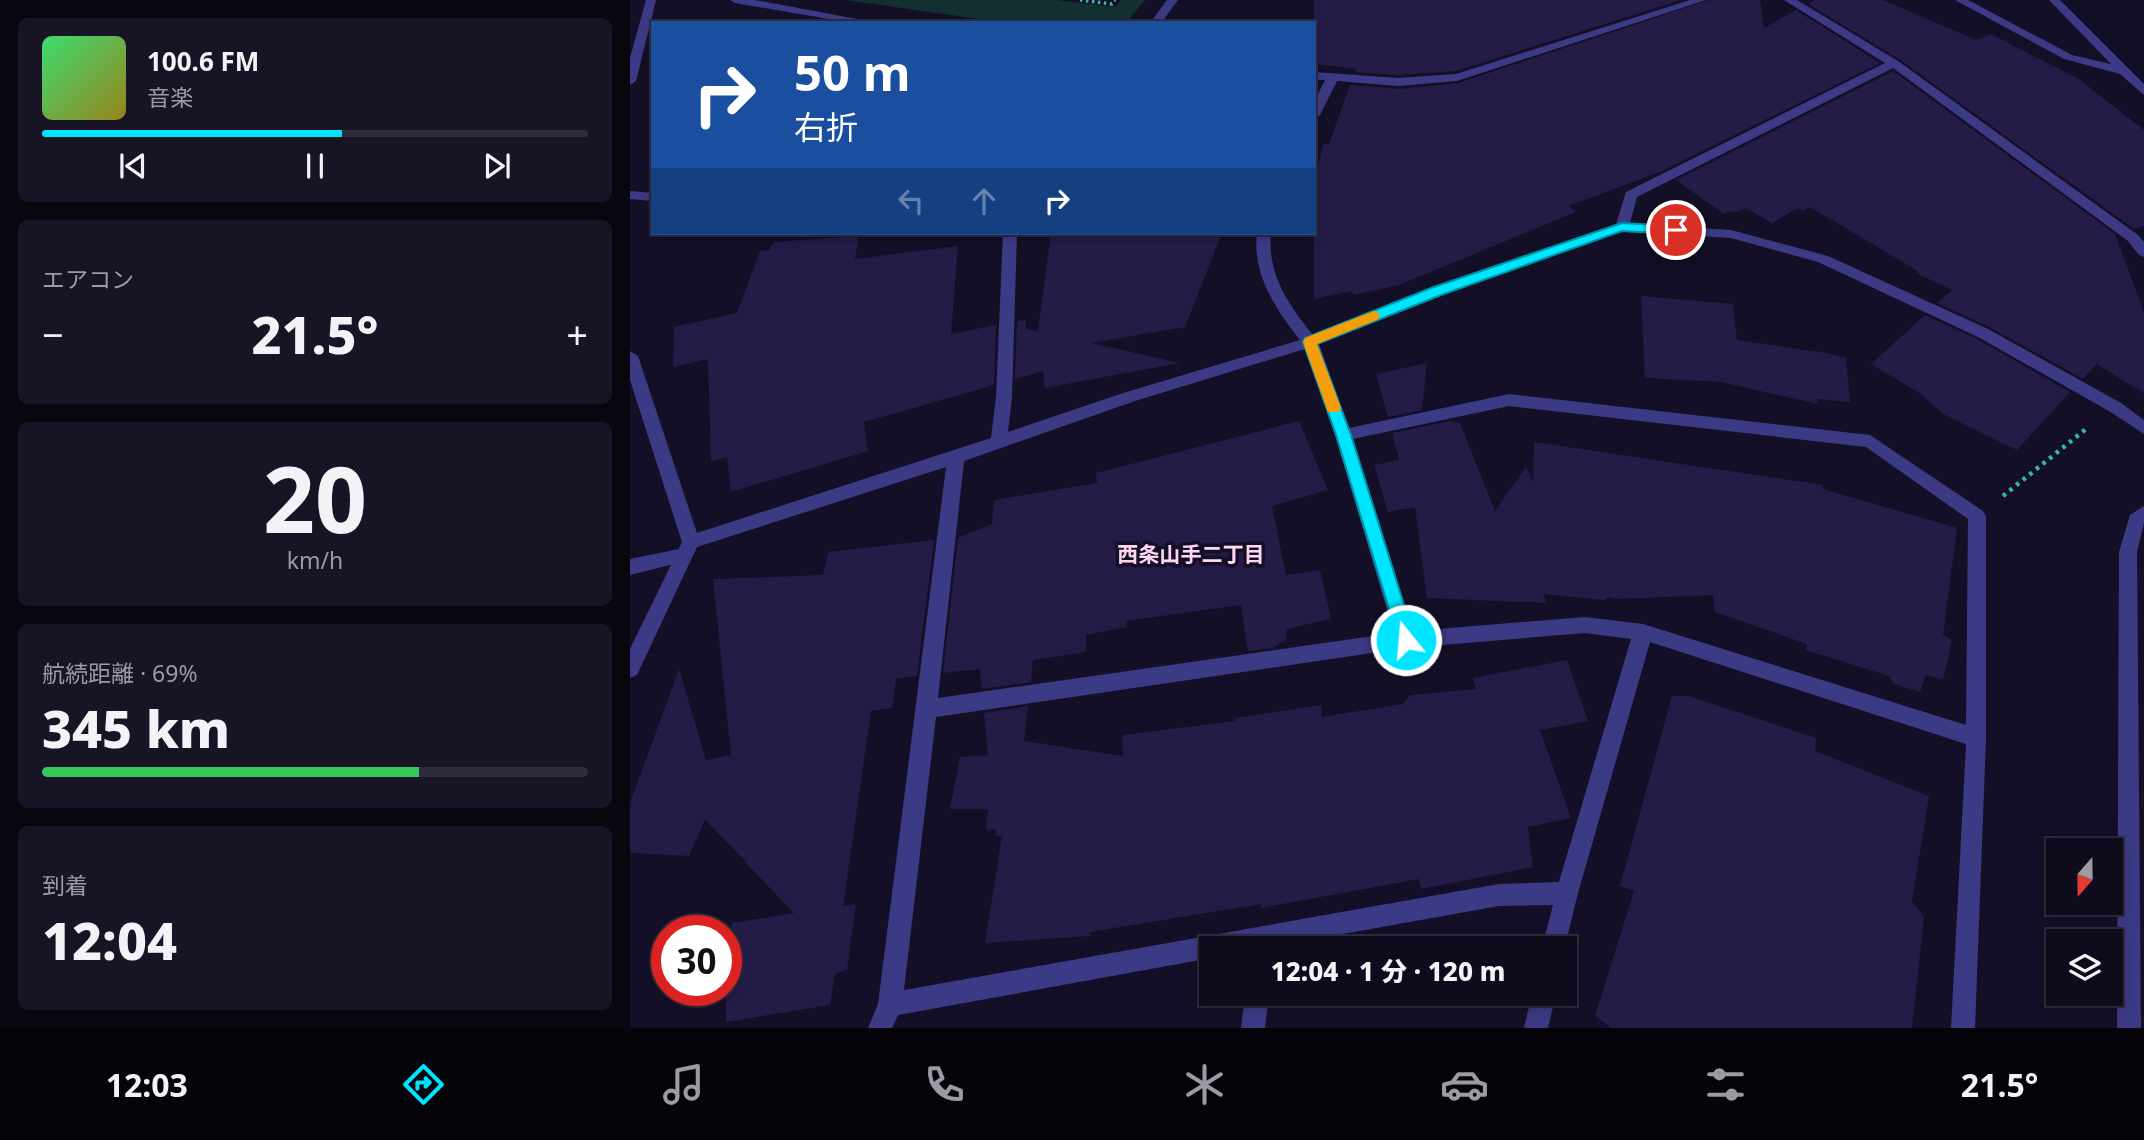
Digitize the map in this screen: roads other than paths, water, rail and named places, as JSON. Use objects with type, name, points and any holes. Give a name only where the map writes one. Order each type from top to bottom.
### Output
[{"type":"street","points":[[630,81],[651,0]]},
{"type":"street","points":[[734,0],[862,21]]},
{"type":"street","points":[[1157,21],[1173,0]]},
{"type":"street","points":[[1316,76],[1398,82],[1457,77],[1701,0]]},
{"type":"street","points":[[1789,0],[1894,64],[2133,238],[2144,252]]},
{"type":"street","points":[[1960,0],[2068,57],[2123,71]]},
{"type":"street","points":[[2054,0],[2144,91]]},
{"type":"street","points":[[1622,227],[1631,195],[1894,64]]},
{"type":"street","points":[[1316,112],[1333,78]]},
{"type":"street","points":[[630,195],[651,197]]},
{"type":"street","points":[[630,567],[1129,397],[1310,342],[1436,291],[1622,227],[1731,234],[1823,258],[1983,333],[2115,407],[2144,428]]},
{"type":"street","points":[[999,441],[1004,397],[1010,235]]},
{"type":"street","points":[[1264,235],[1262,255],[1282,307],[1310,342],[1343,435],[1406,640]]},
{"type":"street","points":[[630,356],[687,549],[630,669]]},
{"type":"street","points":[[1343,435],[1509,400],[1870,441],[1978,516],[1976,738],[1963,1028]]},
{"type":"street","points":[[880,1028],[890,1004],[956,457]]},
{"type":"street","points":[[2129,1028],[2128,552],[2136,520],[2144,513]]},
{"type":"street","points":[[927,709],[1406,640],[1585,625],[1643,632],[1976,738]]},
{"type":"street","points":[[1558,936],[1567,894],[1643,632]]},
{"type":"street","points":[[1291,936],[1499,895],[1567,894]]},
{"type":"street","points":[[890,1004],[1199,952]]},
{"type":"street","points":[[1253,1028],[1255,1006]]},
{"type":"street","points":[[1536,1028],[1541,1006]]},
{"type":"district","name":"西条山手二丁目","points":[[1191,555]]}]
